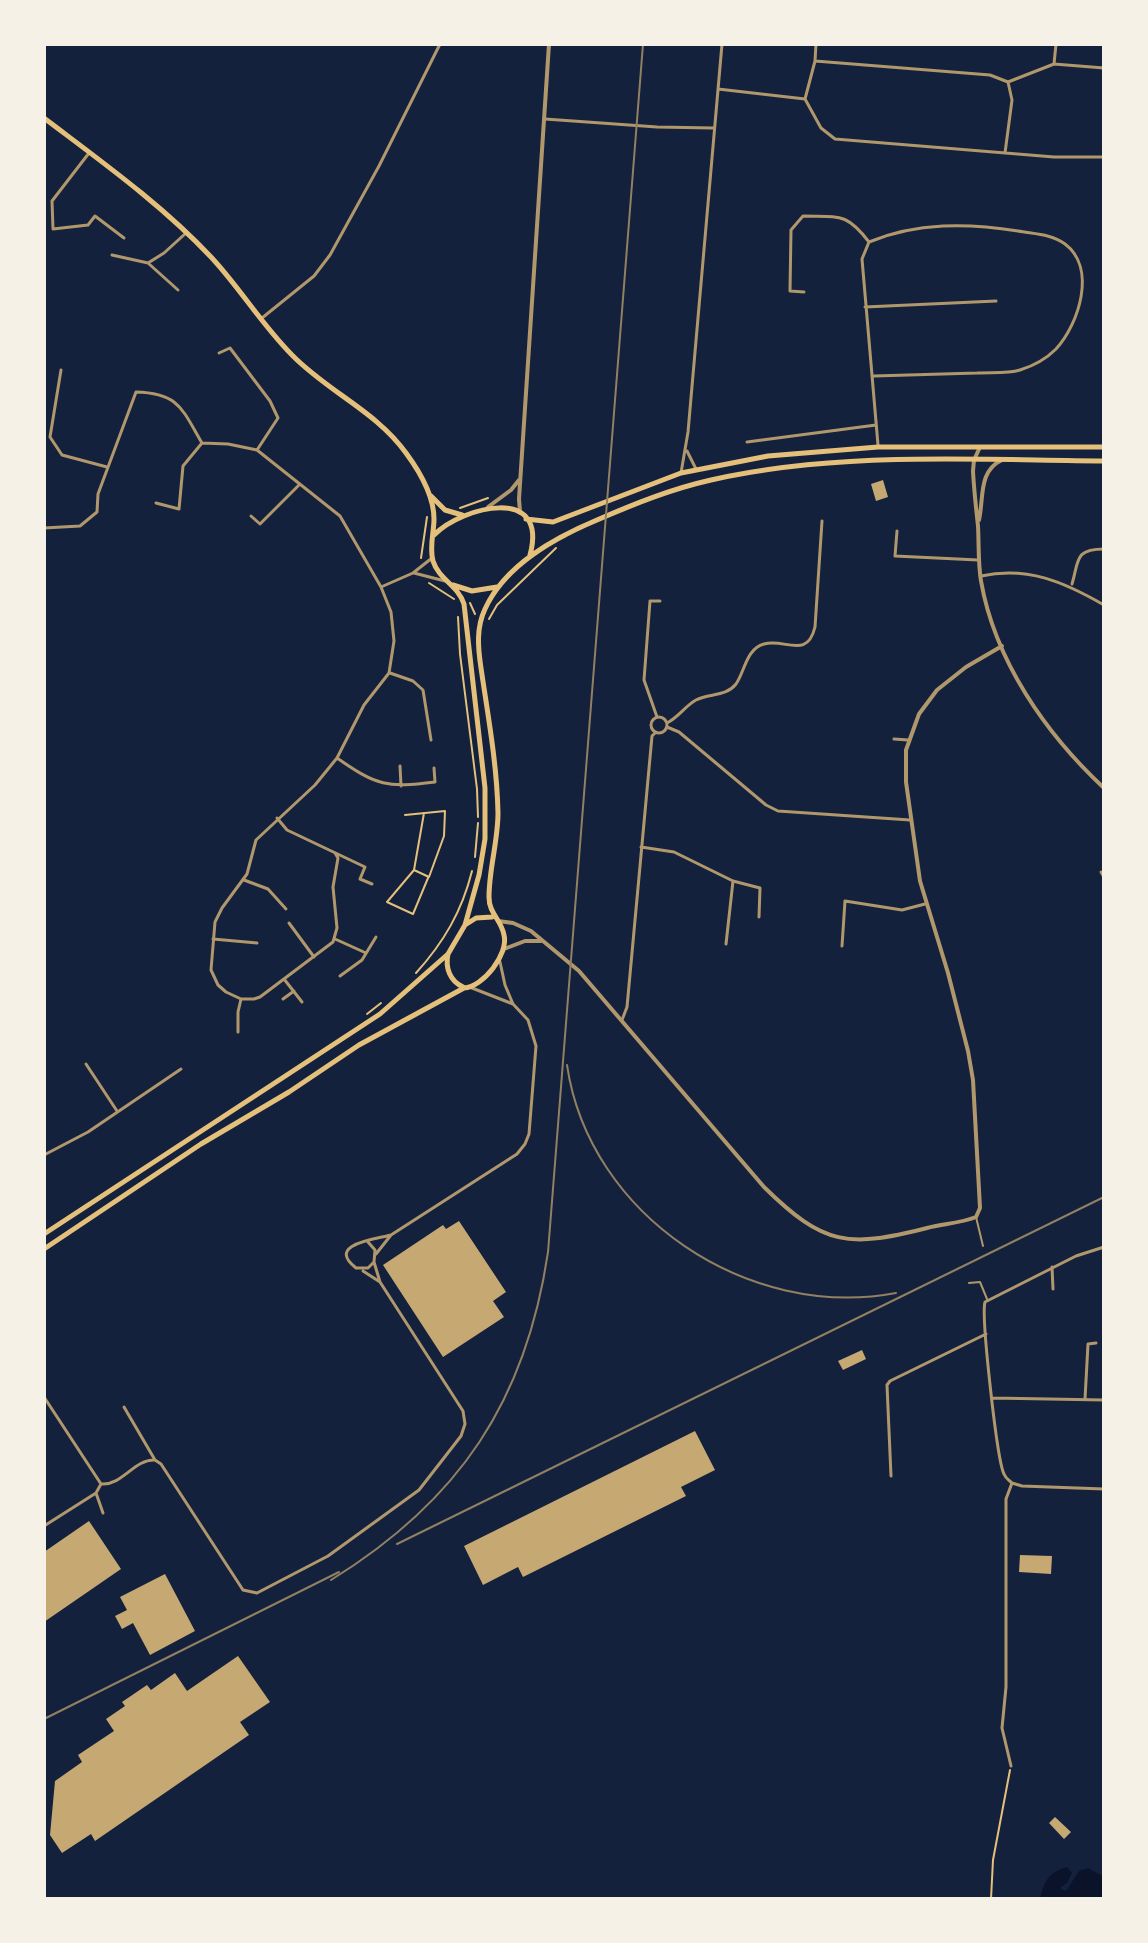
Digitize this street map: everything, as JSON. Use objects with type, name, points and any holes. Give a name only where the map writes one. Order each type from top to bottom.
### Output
[{"type":"main road","points":[[44,118],[141,192],[186,232],[227,275],[279,342],[309,372],[385,428],[407,454],[431,495],[452,514],[472,512]]},
{"type":"main road","points":[[526,519],[553,522],[681,473],[768,456],[878,447],[1104,447]]},
{"type":"main road","points":[[44,1249],[201,1144],[289,1092],[359,1045],[480,982],[500,956],[504,949],[504,934],[489,894],[497,832],[497,792],[478,636],[485,609],[498,587],[530,557],[569,532],[641,501],[710,480],[832,464],[974,460],[1104,461]]},
{"type":"main road","points":[[44,1234],[380,1014],[448,954],[465,925],[483,856],[485,788],[464,604],[461,596],[436,569],[432,558],[434,512],[431,495]]},
{"type":"main road","points":[[433,536],[472,512],[501,506],[520,512],[526,519],[532,530],[530,557]]},
{"type":"main road","points":[[448,583],[472,591],[498,587]]},
{"type":"main road","points":[[465,925],[476,918],[496,919]]},
{"type":"main road","points":[[448,954],[449,972],[455,982],[467,988]]},
{"type":"street","points":[[262,318],[323,267],[379,166],[440,44]]},
{"type":"street","points":[[520,512],[549,44]]},
{"type":"street","points":[[681,473],[686,448],[722,44]]},
{"type":"street","points":[[816,44],[805,99],[821,128],[835,139],[1065,158],[1104,157]]},
{"type":"street","points":[[1054,64],[1056,44]]},
{"type":"street","points":[[815,61],[990,75],[1008,82],[1054,64],[1104,68]]},
{"type":"street","points":[[1005,153],[1012,100],[1008,82]]},
{"type":"street","points":[[718,89],[805,99]]},
{"type":"street","points":[[545,119],[627,126],[714,128]]},
{"type":"street","points":[[89,153],[52,201],[53,229],[88,225],[95,216],[124,238]]},
{"type":"street","points":[[804,292],[790,291],[791,230],[803,216],[843,217],[856,224],[869,242]]},
{"type":"street","points":[[874,376],[1017,371],[1044,360],[1057,348],[1073,323],[1079,306],[1081,272],[1078,259],[1062,242],[1049,236],[989,227],[911,228],[869,242],[862,259],[878,447]]},
{"type":"street","points":[[148,263],[186,232]]},
{"type":"street","points":[[112,255],[148,263],[178,290]]},
{"type":"street","points":[[865,307],[996,301]]},
{"type":"street","points":[[219,353],[230,348],[270,401],[278,418],[257,450]]},
{"type":"street","points":[[61,370],[50,437],[62,455],[107,467]]},
{"type":"street","points":[[44,528],[80,526],[97,512],[98,494],[136,392],[159,392],[178,402],[202,443]]},
{"type":"street","points":[[747,442],[876,425]]},
{"type":"street","points":[[202,443],[257,450],[340,516],[381,587],[394,630],[394,652],[389,673],[364,705],[337,758],[315,785],[256,840],[244,880],[218,915],[210,964],[215,980],[226,992],[241,999],[260,997],[335,939],[337,928],[332,900],[338,858],[335,853]]},
{"type":"street","points":[[156,503],[179,509],[183,466],[202,443]]},
{"type":"street","points":[[980,447],[974,460],[979,560],[985,596],[1002,646],[1033,706],[1057,738],[1104,788]]},
{"type":"street","points":[[686,448],[696,469]]},
{"type":"street","points":[[978,527],[985,476],[991,466],[1002,460]]},
{"type":"street","points":[[488,507],[511,490],[520,478]]},
{"type":"street","points":[[251,516],[260,524],[299,485]]},
{"type":"street","points":[[622,1020],[627,1007],[652,736],[663,732],[696,700],[720,695],[736,685],[749,656],[760,645],[802,646],[810,640],[815,627],[822,521]]},
{"type":"street","points":[[897,531],[895,556],[979,560]]},
{"type":"street","points":[[1072,586],[1081,554],[1104,549]]},
{"type":"street","points":[[381,587],[413,573],[432,558]]},
{"type":"street","points":[[981,576],[998,572],[1032,573],[1072,586],[1104,605]]},
{"type":"street","points":[[413,573],[448,583]]},
{"type":"street","points":[[657,717],[644,680],[650,601],[660,601]]},
{"type":"street","points":[[496,919],[519,925],[579,971],[764,1187],[787,1209],[823,1233],[841,1240],[881,1240],[976,1217],[980,1208],[973,1080],[948,973],[925,904],[906,782],[908,740],[919,714],[937,690],[966,667],[1002,646]]},
{"type":"street","points":[[389,673],[413,681],[423,690],[431,740]]},
{"type":"street","points":[[657,717],[664,718],[667,725],[766,805],[778,811],[912,820]]},
{"type":"street","points":[[656,732],[652,723],[657,717]]},
{"type":"street","points":[[894,739],[908,740]]},
{"type":"street","points":[[337,758],[368,780],[401,786],[435,782],[434,768]]},
{"type":"street","points":[[400,766],[401,786]]},
{"type":"street","points":[[277,818],[287,830],[365,867],[360,879],[372,884]]},
{"type":"street","points":[[641,847],[674,852],[733,881],[760,888],[759,917]]},
{"type":"street","points":[[244,880],[268,889],[286,909]]},
{"type":"street","points":[[726,944],[733,881]]},
{"type":"street","points":[[842,946],[845,901],[902,910],[925,904]]},
{"type":"street","points":[[289,923],[314,957]]},
{"type":"street","points":[[340,976],[366,953],[376,937]]},
{"type":"street","points":[[213,939],[257,943]]},
{"type":"street","points":[[335,939],[366,953]]},
{"type":"street","points":[[504,949],[528,941],[544,942]]},
{"type":"street","points":[[380,1282],[349,1262],[348,1251],[358,1241],[368,1242],[391,1235],[517,1154],[529,1134],[536,1046],[528,1020],[513,1004],[502,975],[500,956]]},
{"type":"street","points":[[284,979],[302,1002]]},
{"type":"street","points":[[467,988],[513,1004]]},
{"type":"street","points":[[283,999],[294,991]]},
{"type":"street","points":[[238,1032],[241,999]]},
{"type":"street","points":[[86,1064],[118,1113]]},
{"type":"street","points":[[44,1155],[118,1113],[181,1069]]},
{"type":"street","points":[[124,1407],[155,1460],[161,1464],[243,1590],[257,1593],[356,1538],[419,1490],[461,1436],[465,1424],[463,1411],[380,1282],[374,1262],[376,1254],[391,1235]]},
{"type":"street","points":[[368,1242],[376,1254]]},
{"type":"street","points":[[1104,1247],[1052,1267],[987,1300],[983,1308],[1002,1472],[1012,1483],[1022,1486],[1104,1489]]},
{"type":"street","points":[[361,1270],[374,1262]]},
{"type":"street","points":[[1052,1267],[1053,1289]]},
{"type":"street","points":[[891,1476],[887,1385],[986,1334]]},
{"type":"street","points":[[1080,1343],[1096,1343]]},
{"type":"street","points":[[1085,1399],[1088,1344]]},
{"type":"street","points":[[44,1397],[101,1484]]},
{"type":"street","points":[[992,1398],[1104,1400]]},
{"type":"street","points":[[101,1484],[113,1483],[148,1460],[155,1460]]},
{"type":"street","points":[[1011,1766],[1002,1728],[1006,1687],[1006,1499],[1012,1483]]},
{"type":"street","points":[[44,1526],[96,1493],[101,1484]]},
{"type":"street","points":[[96,1493],[103,1513]]},
{"type":"lane","points":[[976,1217],[983,1246]]},
{"type":"lane","points":[[969,1283],[980,1282],[987,1300]]},
{"type":"path","points":[[453,508],[483,501]]},
{"type":"path","points":[[419,561],[428,512]]},
{"type":"path","points":[[488,621],[505,596],[548,553],[562,544]]},
{"type":"path","points":[[425,580],[450,596],[457,606]]},
{"type":"path","points":[[471,603],[476,617]]},
{"type":"path","points":[[412,977],[440,944],[455,919],[467,890],[475,856],[477,789],[460,654],[458,612]]},
{"type":"path","points":[[405,815],[424,813],[445,811],[444,836],[413,914],[387,902],[414,870],[424,813]]},
{"type":"path","points":[[414,870],[429,877]]},
{"type":"path","points":[[363,1016],[384,1001]]},
{"type":"path","points":[[991,1899],[993,1860],[1011,1766]]},
{"type":"water","points":[[1067,1867],[1072,1873],[1060,1888],[1066,1891],[1079,1871],[1088,1868],[1104,1877],[1104,1899],[1040,1899],[1048,1878]]},
{"type":"building","points":[[883,480],[888,497],[876,501],[871,484]]},
{"type":"building","points":[[459,1221],[506,1292],[493,1301],[504,1317],[443,1357],[383,1265],[443,1225],[446,1229]]},
{"type":"building","points":[[862,1350],[866,1359],[843,1370],[838,1361]]},
{"type":"building","points":[[695,1431],[715,1470],[681,1487],[686,1496],[523,1577],[518,1567],[483,1585],[464,1546]]},
{"type":"building","points":[[89,1521],[121,1569],[44,1622],[44,1552]]},
{"type":"building","points":[[1020,1555],[1052,1556],[1051,1574],[1019,1572]]},
{"type":"building","points":[[165,1574],[195,1631],[150,1655],[133,1623],[122,1629],[115,1616],[127,1610],[120,1597]]},
{"type":"building","points":[[238,1656],[270,1702],[240,1722],[249,1735],[95,1841],[91,1834],[62,1853],[50,1835],[55,1781],[82,1762],[78,1755],[114,1731],[106,1719],[125,1706],[122,1702],[147,1685],[151,1690],[175,1673],[187,1691]]},
{"type":"building","points":[[1055,1817],[1071,1832],[1064,1839],[1049,1823]]},
{"type":"railway","points":[[331,1580],[416,1516],[450,1481],[479,1442],[503,1400],[523,1355],[538,1306],[548,1252],[643,44]]},
{"type":"railway","points":[[567,1065],[581,1119],[607,1168],[642,1211],[685,1246],[733,1273],[786,1290],[841,1297],[896,1293]]},
{"type":"railway","points":[[397,1544],[1104,1197]]},
{"type":"railway","points":[[44,1719],[339,1572]]}]
